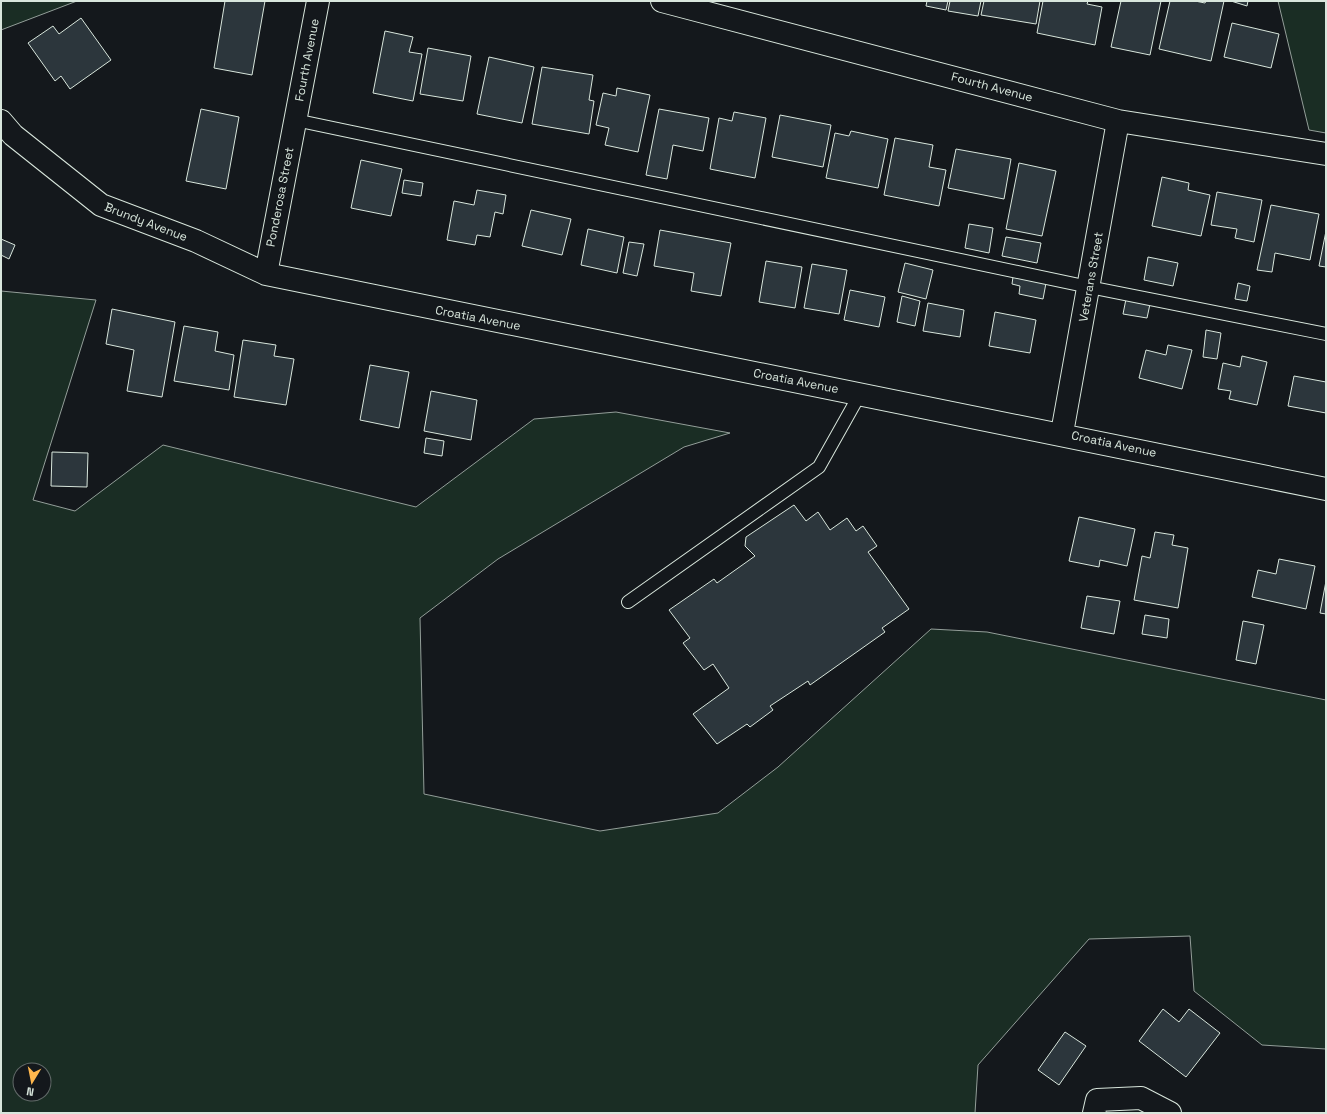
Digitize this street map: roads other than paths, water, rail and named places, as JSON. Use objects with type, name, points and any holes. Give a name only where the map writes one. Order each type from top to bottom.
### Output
[{"type":"street","name":"Fourth Avenue","points":[[295,120],[318,1]]},
{"type":"street","name":"Fourth Avenue","points":[[662,1],[1118,120],[1326,154]]},
{"type":"street","name":"Ponderosa Street","points":[[266,274],[295,120]]},
{"type":"street","name":"Veterans Street","points":[[1062,433],[1118,120]]},
{"type":"street","name":"Brundy Avenue","points":[[1,121],[13,135],[101,205],[196,241],[266,274]]},
{"type":"street","name":"Croatia Avenue","points":[[266,274],[860,394],[1062,433],[1326,489]]},
{"type":"street","points":[[1094,1113],[1097,1100],[1141,1098],[1170,1113]]},
{"type":"lane","points":[[295,120],[1089,287],[1326,334]]},
{"type":"lane","points":[[628,602],[819,467],[860,394]]}]
